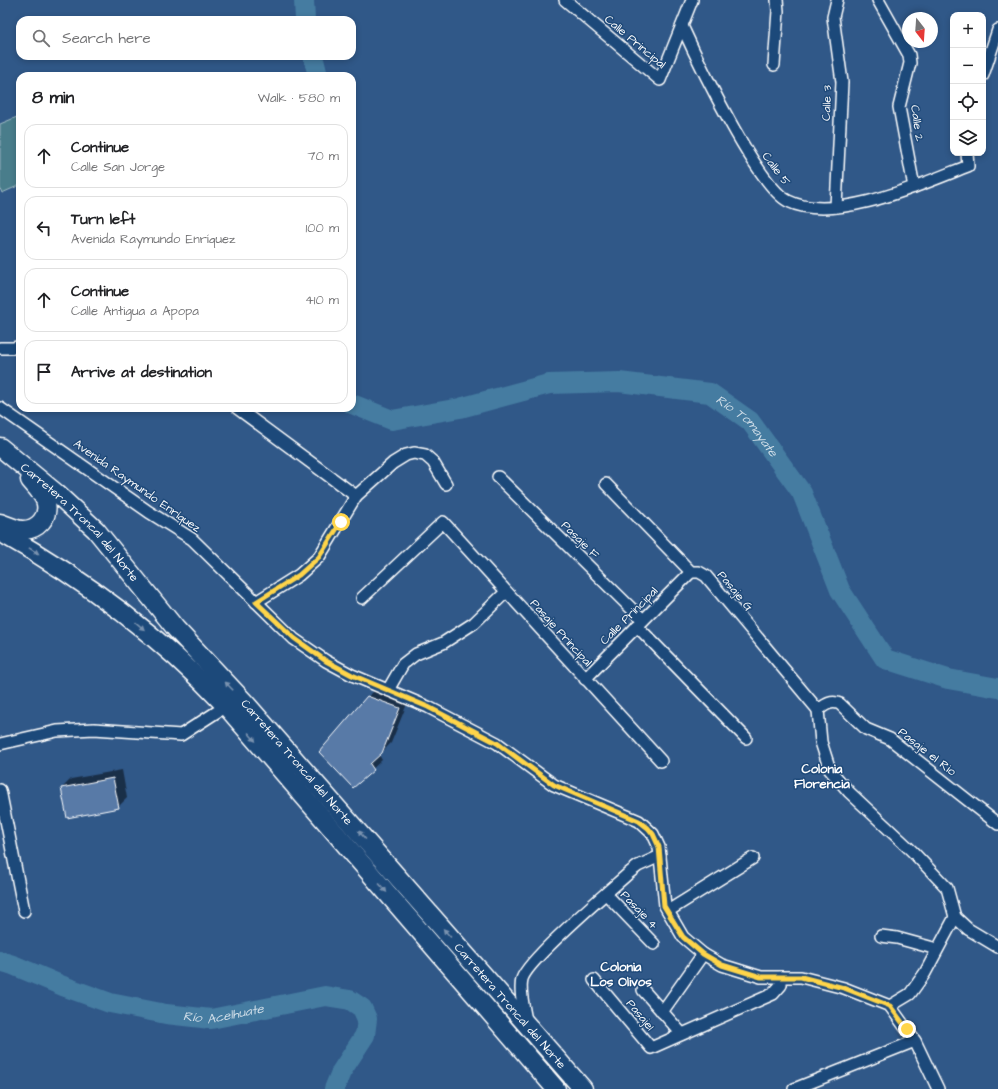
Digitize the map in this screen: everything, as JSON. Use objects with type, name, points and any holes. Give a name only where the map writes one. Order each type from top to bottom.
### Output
[{"type":"main road","points":[[0,523],[20,530],[27,530],[39,525],[46,516],[44,499],[6,452]]},
{"type":"main road","name":"Carretera Troncal del Norte","points":[[6,452],[56,493],[96,530],[176,629],[257,716],[583,1089]]},
{"type":"main road","name":"Carretera Troncal del Norte","points":[[0,532],[36,552],[105,597],[189,667],[226,706],[556,1089]]},
{"type":"street","name":"Calle Principal","points":[[565,0],[660,80],[692,0]]},
{"type":"street","points":[[774,65],[778,11],[777,0]]},
{"type":"street","name":"Calle 3","points":[[836,208],[842,82],[833,17],[837,0]]},
{"type":"street","name":"Calle 2","points":[[878,0],[909,55],[910,63],[900,107],[914,187]]},
{"type":"street","name":"Calle 5","points":[[682,26],[720,102],[762,174],[781,197],[798,204],[812,207],[836,208],[890,195],[968,166],[966,156]]},
{"type":"street","points":[[986,66],[998,30]]},
{"type":"street","points":[[0,348],[16,347]]},
{"type":"street","name":"Avenida Raymundo Enríquez","points":[[0,408],[149,512],[192,539],[294,638],[326,661],[352,675],[428,707],[497,743],[554,785],[639,821],[653,834],[659,847],[664,906],[683,937],[703,954],[722,965],[761,977],[801,977],[844,988],[890,1006]]},
{"type":"street","points":[[242,412],[356,496]]},
{"type":"street","points":[[256,602],[299,575],[319,557],[356,496],[393,463],[406,455],[414,453],[425,455],[433,462],[446,484]]},
{"type":"street","name":"Pasaje F","points":[[498,477],[640,623],[746,738]]},
{"type":"street","name":"Pasaje G","points":[[606,484],[691,572],[699,572],[706,576],[818,710]]},
{"type":"street","name":"Pasaje Principal","points":[[362,598],[443,522],[660,761]]},
{"type":"street","name":"Calle Principal","points":[[585,679],[691,572]]},
{"type":"street","points":[[388,690],[403,664],[416,654],[443,643],[474,623],[506,592]]},
{"type":"street","name":"Pasaje el Rio","points":[[818,710],[829,703],[834,702],[840,704],[866,728],[890,739],[998,824]]},
{"type":"street","points":[[0,744],[64,730],[94,729],[181,735],[226,706]]},
{"type":"street","points":[[818,710],[821,742],[830,770],[849,792],[912,851],[947,888],[955,917],[968,929],[998,947]]},
{"type":"street","points":[[0,790],[24,911]]},
{"type":"street","points":[[526,1024],[522,978],[527,969],[551,944],[638,866],[660,856]]},
{"type":"street","points":[[668,911],[753,858]]},
{"type":"street","name":"Pasaje 4","points":[[606,894],[654,944]]},
{"type":"street","points":[[938,1089],[915,1041],[890,1006],[910,994],[955,917]]},
{"type":"street","points":[[881,936],[896,938],[937,949]]},
{"type":"street","points":[[662,1012],[703,954]]},
{"type":"street","points":[[643,990],[682,1034],[773,994],[781,985],[781,977]]},
{"type":"street","name":"Pasaje1","points":[[594,980],[651,1048],[682,1034]]},
{"type":"street","points":[[794,1089],[915,1041]]},
{"type":"green space","points":[[16,117],[16,187],[2,193],[0,188],[0,124]]},
{"type":"building","points":[[367,696],[400,708],[382,753],[370,764],[374,770],[353,788],[319,752]]},
{"type":"building","points":[[113,778],[119,808],[67,818],[61,788]]},
{"type":"waterway","name":"Río Tomayate","points":[[304,0],[305,16]]},
{"type":"waterway","name":"Río Tomayate","points":[[314,60],[317,72]]},
{"type":"waterway","name":"Río Tomayate","points":[[356,406],[392,420],[460,408],[549,384],[619,382],[710,393],[750,421],[802,493],[840,590],[885,659],[948,679],[998,688]]},
{"type":"waterway","name":"Río Acelhuate","points":[[0,961],[110,1003],[166,1014],[211,1019],[325,996],[350,1000],[362,1008],[367,1019],[365,1035],[341,1072],[334,1089]]},
{"type":"district","name":"Colonia Florencia","points":[[822,776]]},
{"type":"district","name":"Colonia Los Olivos","points":[[621,974]]},
{"type":"route","points":[[341,522],[319,557],[299,575],[256,602],[294,638],[326,661],[352,675],[428,707],[497,743],[554,785],[639,821],[653,834],[659,847],[664,906],[683,937],[703,954],[722,965],[761,977],[801,977],[844,988],[890,1006],[907,1029]]}]
